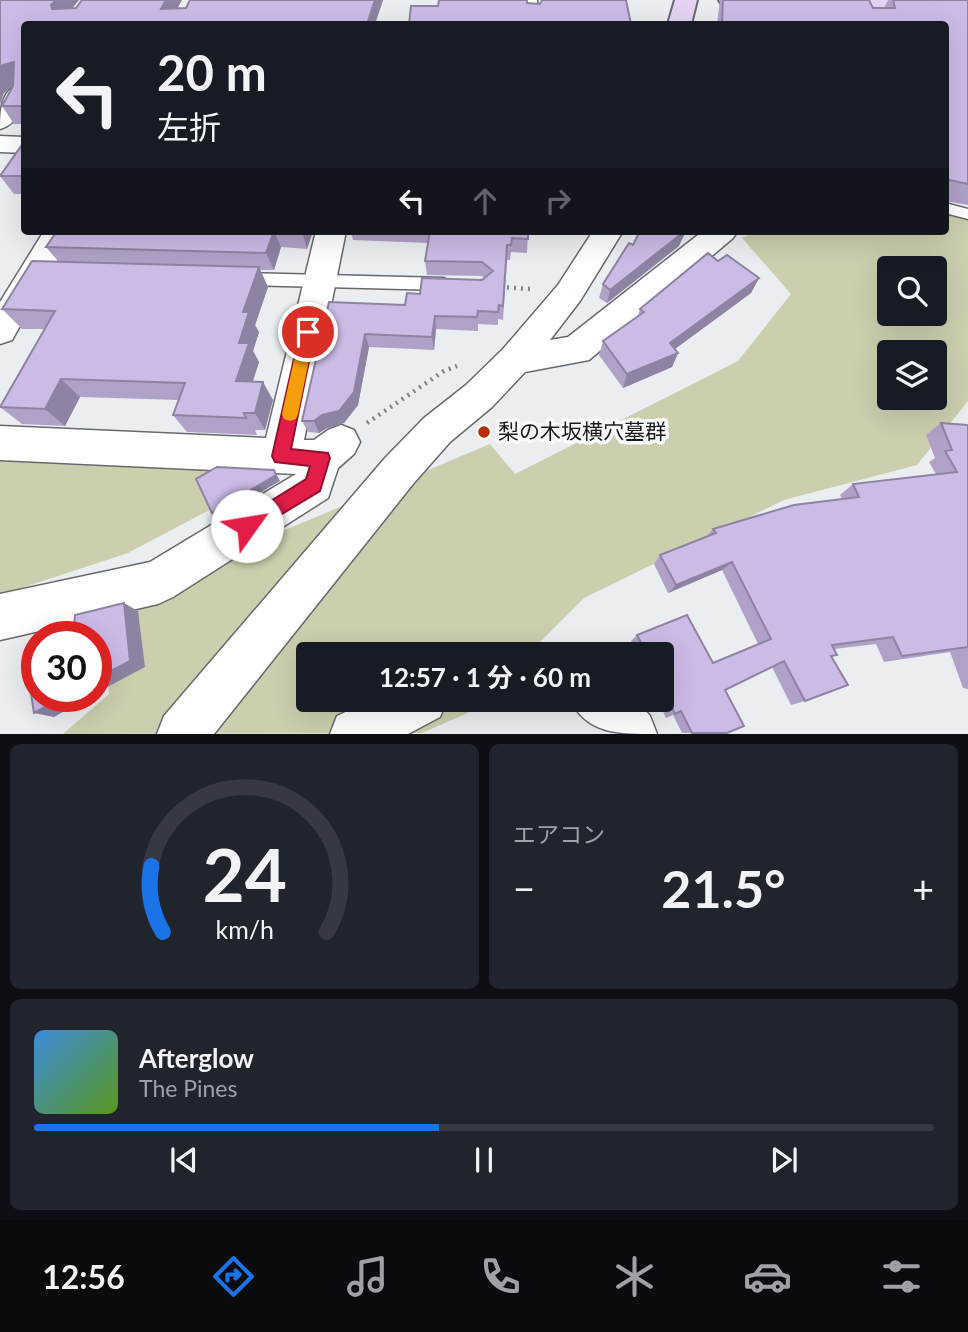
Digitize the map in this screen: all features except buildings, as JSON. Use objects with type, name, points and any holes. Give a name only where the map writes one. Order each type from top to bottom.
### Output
[{"type":"main road","points":[[681,21],[685,0]]},
{"type":"main road","points":[[730,0],[963,2]]},
{"type":"street","points":[[865,2],[873,21]]},
{"type":"street","points":[[0,121],[21,93]]},
{"type":"street","points":[[0,144],[21,145]]},
{"type":"street","points":[[0,331],[42,272],[57,235]]},
{"type":"street","points":[[0,617],[158,582],[314,485],[318,282],[330,235]]},
{"type":"street","points":[[182,733],[399,471],[437,430],[479,396],[515,359],[569,293],[605,235]]},
{"type":"street","points":[[515,359],[577,350],[718,235]]},
{"type":"street","points":[[0,443],[314,452]]},
{"type":"street","points":[[355,733],[398,712]]},
{"type":"street","points":[[611,712],[632,733]]},
{"type":"lane","points":[[531,0],[533,21]]},
{"type":"lane","points":[[949,209],[968,214]]},
{"type":"lane","points":[[224,279],[482,285]]},
{"type":"path","points":[[482,285],[569,293]]},
{"type":"path","points":[[314,452],[444,371],[472,360],[515,359]]},
{"type":"green space","points":[[949,208],[968,212],[968,401],[917,465],[784,500],[584,598],[540,642],[296,642],[296,712],[470,712],[422,733],[63,734],[88,712],[112,712],[112,621],[104,621],[104,616],[285,530],[490,444],[515,474],[738,361],[791,294],[742,238],[749,235],[949,235]]},
{"type":"green space","points":[[0,458],[236,467],[247,490],[128,553],[0,595]]},
{"type":"slow traffic","points":[[290,414],[301,360]]},
{"type":"place","name":"梨の木坂横穴墓群","points":[[484,432]]},
{"type":"route","points":[[247,526],[314,485],[321,458],[281,456],[308,332]]}]
